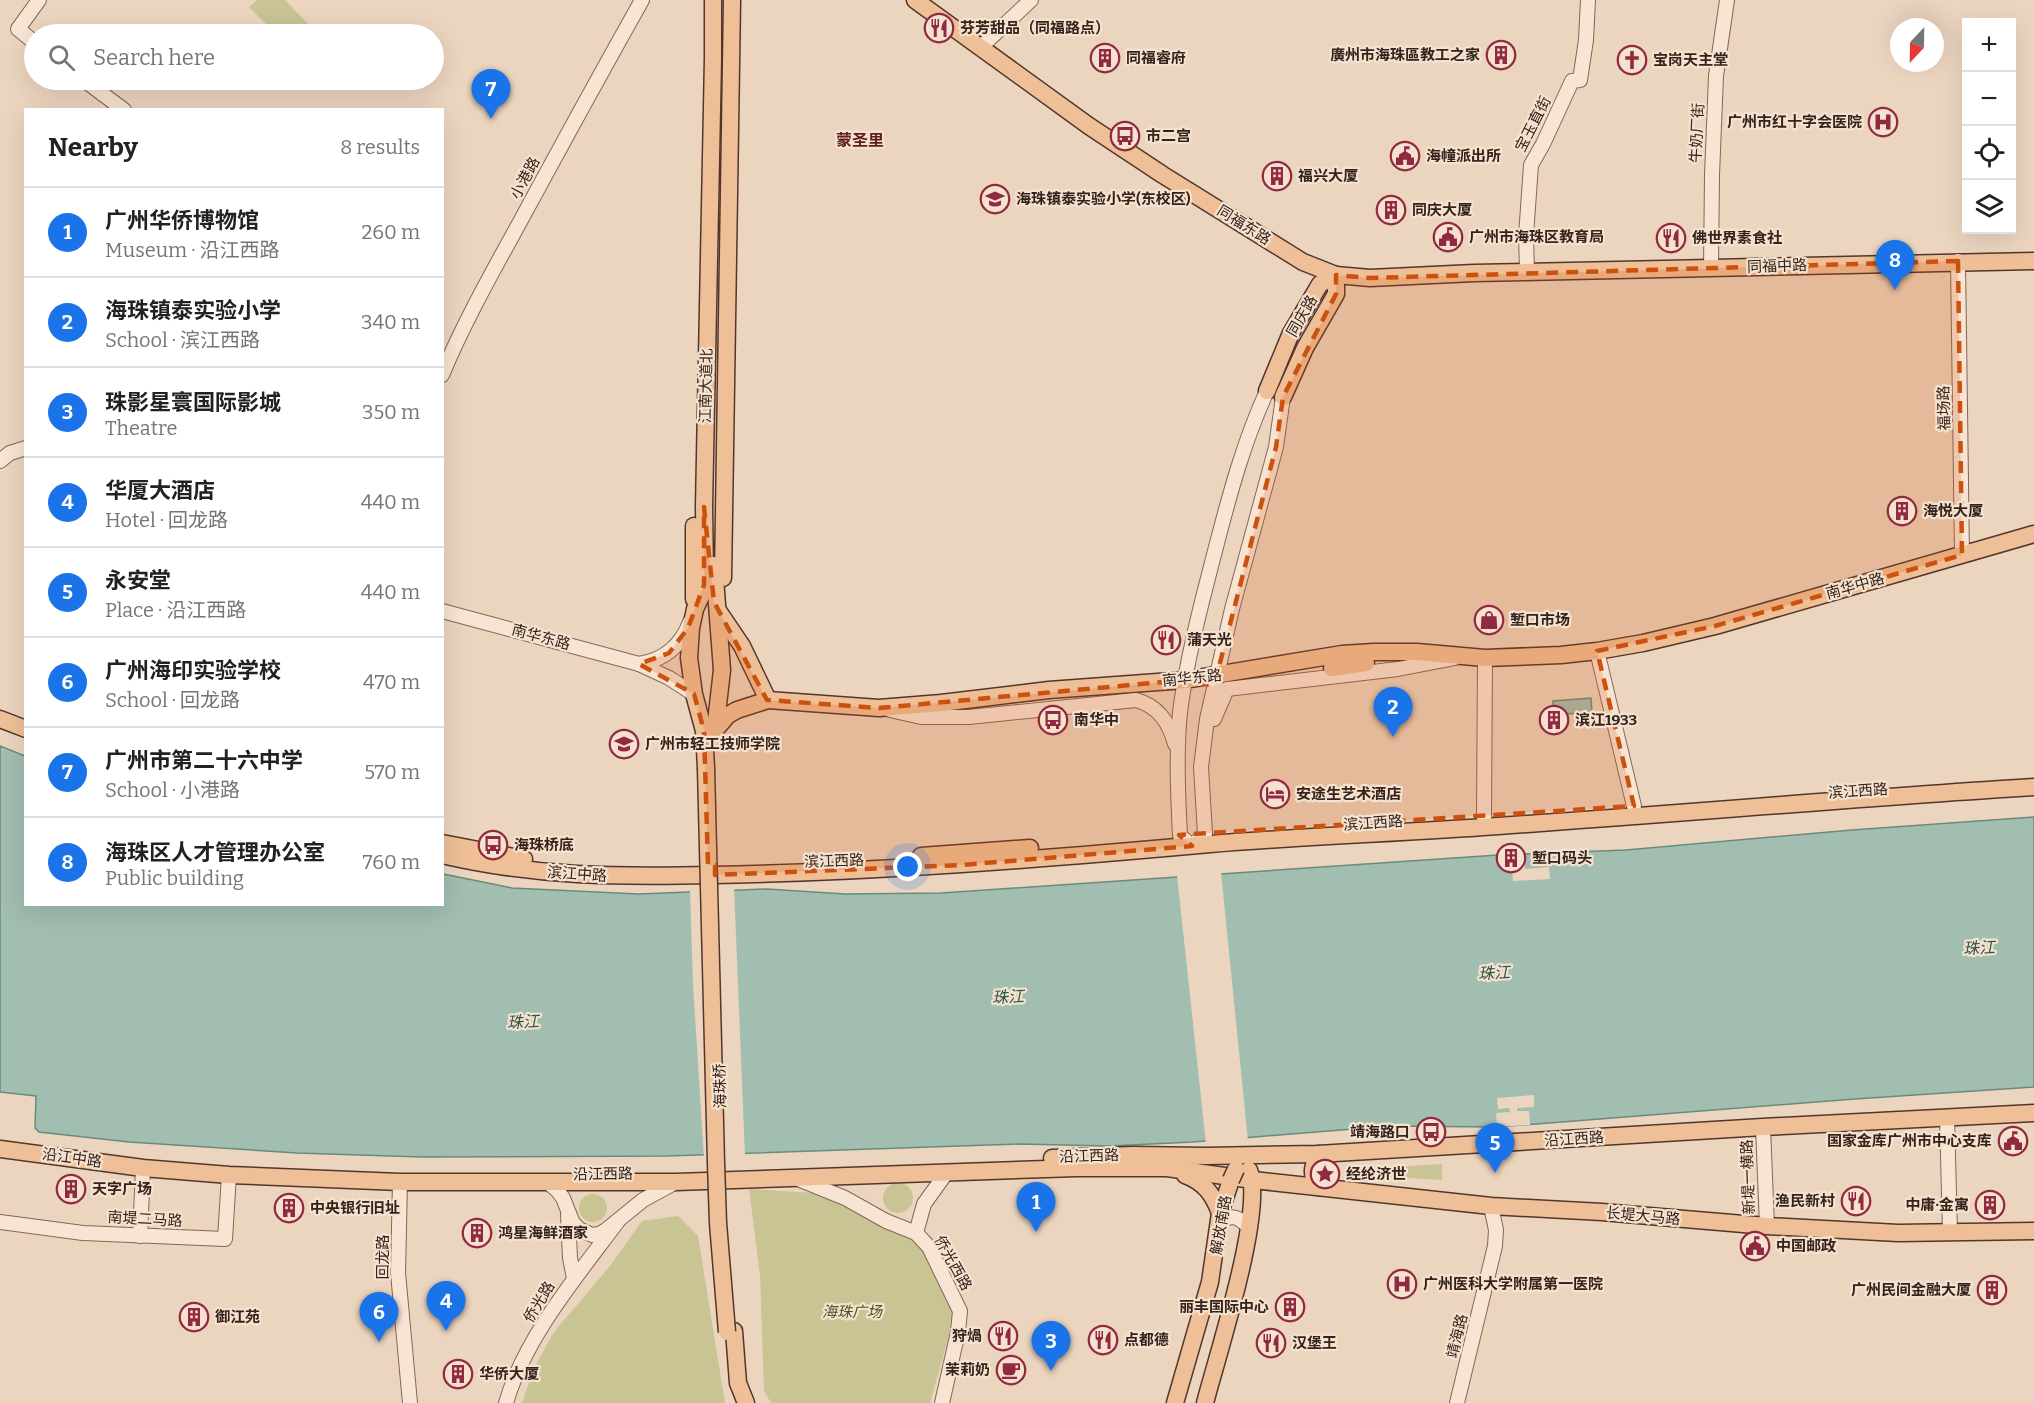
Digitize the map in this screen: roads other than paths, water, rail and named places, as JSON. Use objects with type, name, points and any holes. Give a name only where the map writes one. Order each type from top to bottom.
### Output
[{"type":"main road","points":[[695,609],[693,552],[704,0]]},
{"type":"main road","name":"江南大道北","points":[[710,768],[704,731],[694,694],[689,651],[695,609],[703,592],[705,573],[704,507],[713,0]]},
{"type":"main road","name":"江南大道北","points":[[710,768],[721,688],[720,617],[714,570],[714,504],[724,0]]},
{"type":"main road","points":[[720,617],[732,0]]},
{"type":"main road","name":"同福东路","points":[[915,0],[1089,126],[1303,262],[1336,275],[1370,278],[1524,272]]},
{"type":"main road","name":"同福中路","points":[[1524,272],[2034,261]]},
{"type":"main road","name":"同庆路","points":[[1336,275],[1336,294],[1275,394],[1280,356],[1320,284],[1336,275]]},
{"type":"main road","points":[[1303,313],[1319,322]]},
{"type":"main road","points":[[704,507],[711,590],[720,617],[742,646],[768,700]]},
{"type":"main road","name":"南华中路","points":[[1676,636],[2034,534]]},
{"type":"main road","name":"南华东路","points":[[716,730],[729,715],[737,710],[768,700],[879,708],[1136,683],[1185,680],[1219,684],[1342,654],[1417,652],[1464,657],[1561,655],[1597,651],[1676,636]]},
{"type":"main road","points":[[1332,668],[1406,659],[1464,657]]},
{"type":"main road","points":[[0,719],[24,728]]},
{"type":"main road","points":[[0,731],[24,740]]},
{"type":"main road","name":"海珠桥","points":[[710,768],[716,1163],[731,1332],[738,1383],[746,1403]]},
{"type":"main road","name":"滨江西路","points":[[1186,841],[1205,834],[1484,821],[1634,806],[2034,778]]},
{"type":"main road","name":"滨江西路","points":[[712,870],[2034,787]]},
{"type":"main road","name":"滨江中路","points":[[444,843],[505,856],[562,863],[712,870]]},
{"type":"main road","name":"滨江中路","points":[[444,855],[500,867],[567,874],[625,877],[712,870]]},
{"type":"main road","name":"沿江西路","points":[[143,1164],[324,1173],[490,1176],[750,1173],[1110,1155],[1237,1168],[1318,1154],[1763,1126],[2034,1113]]},
{"type":"main road","name":"沿江中路","points":[[0,1148],[143,1164]]},
{"type":"main road","points":[[1318,1154],[1312,1178],[1319,1187]]},
{"type":"main road","name":"沿江西路","points":[[143,1164],[229,1174],[400,1182],[676,1182],[1076,1168],[1167,1168],[1252,1180]]},
{"type":"main road","points":[[1167,1168],[1196,1179],[1204,1185],[1210,1192],[1220,1218]]},
{"type":"main road","name":"解放南路","points":[[1175,1403],[1208,1291],[1220,1218],[1237,1168],[1252,1180],[1248,1227],[1238,1279],[1205,1403]]},
{"type":"main road","name":"长堤大马路","points":[[1252,1180],[1491,1206],[1602,1212],[1767,1226],[1898,1233],[2034,1231]]},
{"type":"main road","name":"海珠桥","points":[[730,1403],[731,1332]]},
{"type":"street","points":[[24,34],[18,29],[39,0]]},
{"type":"street","name":"小港路","points":[[444,370],[455,344],[506,248],[642,0]]},
{"type":"street","points":[[981,47],[1031,0]]},
{"type":"street","name":"宝玉直街","points":[[1524,272],[1530,165],[1543,144],[1572,81],[1580,80],[1586,40],[1588,0]]},
{"type":"street","name":"牛奶厂街","points":[[1711,268],[1716,76],[1727,0]]},
{"type":"street","points":[[97,90],[121,108]]},
{"type":"street","name":"福场路","points":[[1958,261],[1962,555]]},
{"type":"street","points":[[1186,841],[1179,754],[1180,714],[1185,680],[1245,442],[1275,394]]},
{"type":"street","points":[[1205,834],[1201,787],[1202,752],[1220,703],[1219,684],[1239,580],[1276,447],[1275,394]]},
{"type":"street","points":[[0,461],[22,448]]},
{"type":"street","points":[[639,664],[651,662],[677,646],[688,628],[695,609]]},
{"type":"street","name":"南华东路","points":[[444,615],[639,664],[669,678],[694,694]]},
{"type":"street","points":[[1597,651],[1634,806]]},
{"type":"street","points":[[1484,821],[1485,657]]},
{"type":"street","points":[[1095,704],[1136,683]]},
{"type":"street","points":[[879,708],[921,717],[954,718],[1136,700],[1150,705],[1166,720],[1179,754]]},
{"type":"street","points":[[1947,1118],[1950,1231]]},
{"type":"street","name":"新堤一横路","points":[[1763,1126],[1767,1226]]},
{"type":"street","points":[[140,1236],[143,1164]]},
{"type":"street","points":[[916,1233],[924,1204],[947,1172]]},
{"type":"street","name":"南堤二马路","points":[[0,1222],[83,1233],[225,1239],[229,1174]]},
{"type":"street","name":"侨光西路","points":[[798,1179],[845,1198],[886,1221],[916,1233],[929,1247],[960,1311],[958,1332],[942,1403]]},
{"type":"street","name":"回龙路","points":[[400,1182],[398,1273],[410,1403]]},
{"type":"street","points":[[547,1182],[557,1190],[579,1229],[592,1235],[599,1234],[643,1200],[676,1182]]},
{"type":"street","name":"靖海路","points":[[1457,1403],[1495,1246],[1495,1220],[1491,1206]]},
{"type":"street","name":"侨光路","points":[[506,1403],[516,1374],[574,1278],[570,1258],[568,1213]]},
{"type":"street","points":[[1220,1218],[1235,1217],[1242,1220],[1248,1227]]},
{"type":"street","points":[[574,1278],[618,1221]]},
{"type":"water","points":[[1591,698],[1592,712],[1554,715],[1553,701]]},
{"type":"water","name":"珠江","points":[[0,746],[24,756],[24,906],[444,906],[444,874],[512,888],[639,894],[767,889],[845,894],[941,893],[1498,855],[1626,850],[2034,817],[2034,1087],[1497,1127],[1390,1126],[1193,1142],[1108,1146],[1021,1144],[667,1156],[422,1157],[297,1153],[129,1142],[39,1132],[35,1128],[36,1096],[0,1092]]},
{"type":"place","name":"芬芳甜品（同福路点）","points":[[939,28]]},
{"type":"place","name":"廣州市海珠區教工之家","points":[[1501,55]]},
{"type":"place","name":"同福睿府","points":[[1105,58]]},
{"type":"place","name":"宝岗天主堂","points":[[1632,60]]},
{"type":"place","name":"广州市第二十六中学","points":[[491,119]]},
{"type":"place","name":"广州市红十字会医院","points":[[1883,122]]},
{"type":"place","name":"市二宫","points":[[1125,136]]},
{"type":"place","name":"海幢派出所","points":[[1405,156]]},
{"type":"place","name":"福兴大厦","points":[[1277,176]]},
{"type":"place","name":"海珠镇泰实验小学(东校区)","points":[[995,199]]},
{"type":"place","name":"同庆大厦","points":[[1391,210]]},
{"type":"place","name":"广州市海珠区教育局","points":[[1448,237]]},
{"type":"place","name":"佛世界素食社","points":[[1671,238]]},
{"type":"place","name":"海珠区人才管理办公室","points":[[1895,290]]},
{"type":"place","name":"海悦大厦","points":[[1902,511]]},
{"type":"place","name":"堑口市场","points":[[1489,620]]},
{"type":"place","name":"蒲天光","points":[[1166,640]]},
{"type":"place","name":"南华中","points":[[1053,720]]},
{"type":"place","name":"滨江1933","points":[[1554,720]]},
{"type":"place","name":"海珠镇泰实验小学","points":[[1393,737]]},
{"type":"place","name":"广州市轻工技师学院","points":[[624,744]]},
{"type":"place","name":"安途生艺术酒店","points":[[1275,794]]},
{"type":"place","name":"海珠桥底","points":[[493,845]]},
{"type":"place","name":"堑口码头","points":[[1511,858]]},
{"type":"place","name":"靖海路口","points":[[1431,1132]]},
{"type":"place","name":"国家金库广州市中心支库","points":[[2013,1141]]},
{"type":"place","name":"永安堂","points":[[1495,1173]]},
{"type":"place","name":"经纶济世","points":[[1325,1174]]},
{"type":"place","name":"天字广场","points":[[71,1189]]},
{"type":"place","name":"渔民新村","points":[[1856,1201]]},
{"type":"place","name":"中庸·金寓","points":[[1990,1205]]},
{"type":"place","name":"中央银行旧址","points":[[289,1208]]},
{"type":"place","name":"广州华侨博物馆","points":[[1036,1232]]},
{"type":"place","name":"鸿星海鲜酒家","points":[[477,1233]]},
{"type":"place","name":"中国邮政","points":[[1755,1246]]},
{"type":"place","name":"广州医科大学附属第一医院","points":[[1402,1284]]},
{"type":"place","name":"广州民间金融大厦","points":[[1992,1290]]},
{"type":"place","name":"丽丰国际中心","points":[[1290,1307]]},
{"type":"place","name":"御江苑","points":[[194,1317]]},
{"type":"place","name":"华厦大酒店","points":[[446,1331]]},
{"type":"place","name":"狩煱","points":[[1003,1336]]},
{"type":"place","name":"点都德","points":[[1103,1340]]},
{"type":"place","name":"广州海印实验学校","points":[[379,1342]]},
{"type":"place","name":"汉堡王","points":[[1271,1343]]},
{"type":"place","name":"茉莉奶","points":[[1011,1370]]},
{"type":"place","name":"珠影星寰国际影城","points":[[1051,1371]]},
{"type":"place","name":"华侨大厦","points":[[458,1374]]},
{"type":"district","name":"蒙圣里","points":[[860,140]]},
{"type":"park label","name":"海珠广场","points":[[852,1312]]}]
